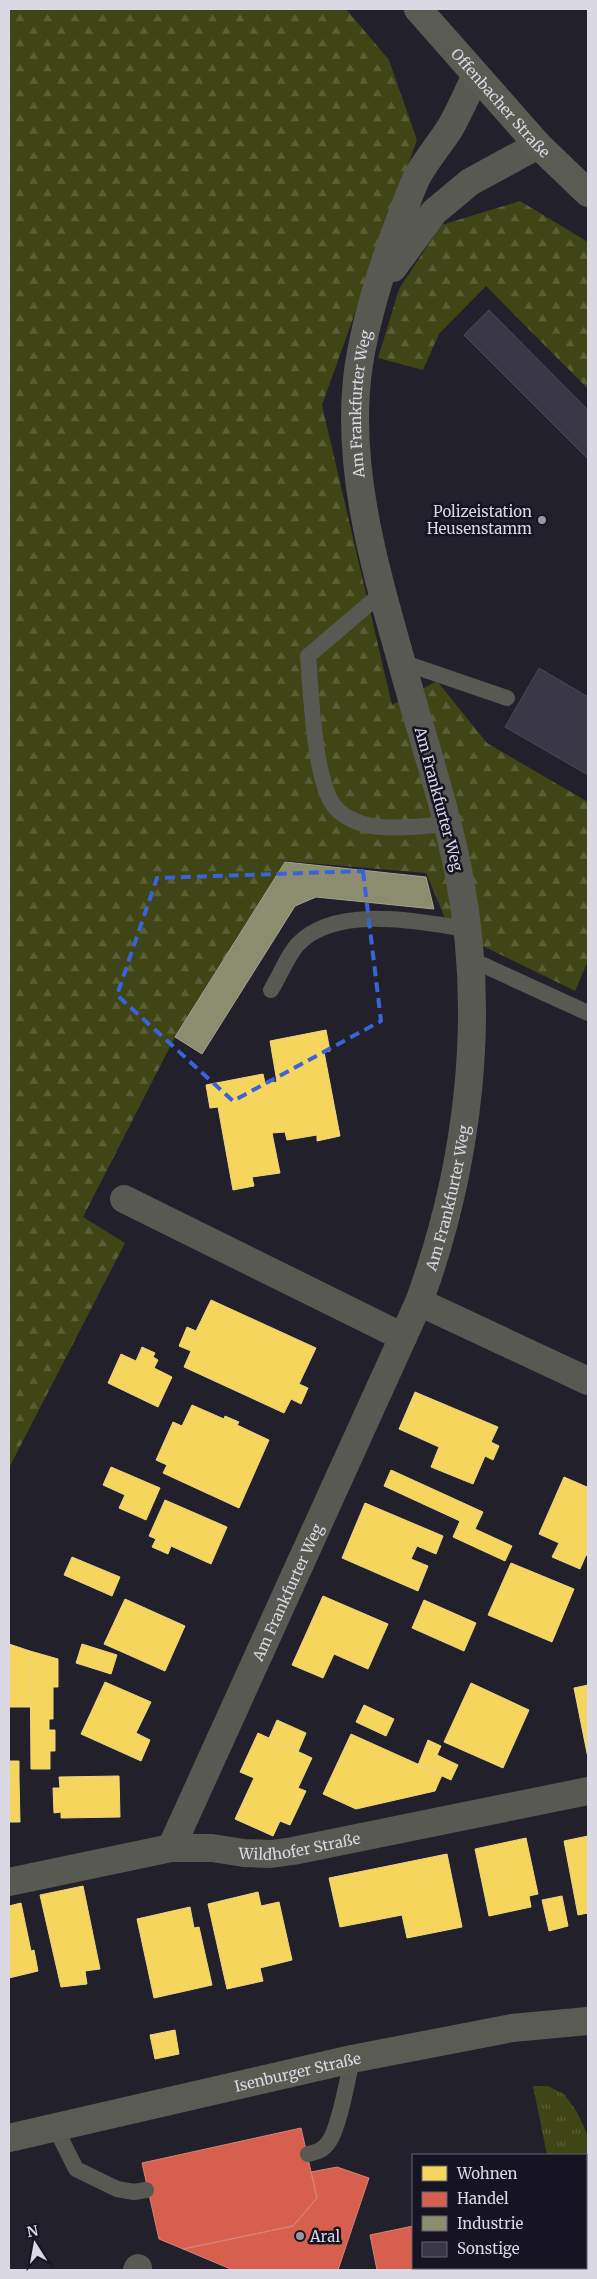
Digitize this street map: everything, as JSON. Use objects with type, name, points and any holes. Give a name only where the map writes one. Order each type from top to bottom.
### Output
[{"type":"main road","name":"Offenbacher Straße","points":[[418,9],[538,145],[588,193]]},
{"type":"main road","name":"Isenburger Straße","points":[[9,2138],[352,2059],[512,2028],[588,2021]]},
{"type":"street","name":"Am Frankfurter Weg","points":[[171,1848],[419,1302],[439,1244],[460,1155],[467,1104],[470,1051],[470,959],[468,929],[459,875],[447,824],[382,593],[359,480],[355,436],[359,364],[375,299],[394,237],[417,176],[450,126],[476,76]]},
{"type":"street","name":"Am Frankfurter Weg","points":[[375,299],[403,252],[434,212],[470,182],[538,145]]},
{"type":"street","points":[[124,1198],[403,1336]]},
{"type":"street","points":[[419,1302],[588,1381]]},
{"type":"street","name":"Wildhofer Straße","points":[[9,1882],[171,1848],[212,1848],[262,1854],[293,1852],[588,1791]]},
{"type":"lane","points":[[382,593],[308,656],[318,757],[325,785],[332,803],[345,816],[363,824],[391,828],[447,824]]},
{"type":"lane","points":[[402,662],[507,698]]},
{"type":"lane","points":[[271,990],[298,944],[330,926],[359,920],[389,918],[468,929]]},
{"type":"lane","points":[[470,959],[588,1013]]},
{"type":"lane","points":[[308,2154],[318,2152],[330,2142],[342,2106],[352,2059]]},
{"type":"lane","points":[[55,2127],[76,2169],[117,2189],[134,2192],[146,2190]]},
{"type":"highlighted area","points":[[363,871],[381,1021],[233,1101],[117,995],[157,878]]},
{"type":"green space","points":[[9,9],[346,9],[389,60],[417,140],[322,405],[392,705],[437,681],[487,743],[588,802],[588,961],[575,991],[450,930],[426,873],[285,861],[175,1037],[83,1217],[125,1243],[9,1468]]},
{"type":"green space","points":[[520,201],[588,242],[588,389],[486,286],[439,334],[423,370],[378,358],[399,289],[441,225]]},
{"type":"green space","points":[[533,2086],[548,2086],[564,2094],[577,2112],[588,2136],[588,2270],[571,2270],[587,2269],[587,2154],[547,2154]]},
{"type":"building: Wohnen","points":[[326,1030],[330,1051],[324,1052],[340,1136],[317,1141],[317,1135],[287,1140],[285,1132],[272,1133],[280,1173],[252,1177],[254,1186],[233,1190],[218,1107],[210,1108],[206,1085],[263,1074],[265,1083],[277,1082],[270,1041]]},
{"type":"building: Wohnen","points":[[211,1300],[316,1348],[299,1384],[308,1388],[301,1404],[291,1399],[284,1413],[184,1367],[191,1351],[179,1346],[187,1327],[196,1331]]},
{"type":"building: Wohnen","points":[[142,1347],[155,1353],[153,1357],[158,1360],[154,1368],[172,1377],[158,1407],[108,1383],[121,1354],[136,1361]]},
{"type":"building: Wohnen","points":[[415,1392],[498,1427],[491,1442],[499,1446],[493,1460],[485,1456],[473,1484],[431,1467],[439,1447],[399,1429]]},
{"type":"building: Wohnen","points":[[192,1405],[224,1419],[225,1416],[239,1422],[237,1425],[269,1440],[239,1508],[163,1473],[167,1465],[156,1460],[173,1422],[182,1426]]},
{"type":"building: Wohnen","points":[[111,1467],[160,1488],[146,1520],[119,1508],[125,1495],[103,1485]]},
{"type":"building: Wohnen","points":[[391,1470],[483,1512],[475,1529],[512,1546],[505,1561],[453,1537],[460,1521],[384,1486]]},
{"type":"building: Wohnen","points":[[564,1477],[588,1486],[588,1556],[586,1555],[580,1569],[552,1557],[559,1543],[539,1534]]},
{"type":"building: Wohnen","points":[[165,1500],[227,1527],[211,1564],[171,1546],[168,1554],[152,1547],[156,1539],[149,1536]]},
{"type":"building: Wohnen","points":[[365,1503],[443,1536],[436,1554],[417,1546],[411,1559],[428,1566],[418,1591],[342,1558]]},
{"type":"building: Wohnen","points":[[72,1557],[120,1577],[112,1596],[64,1575]]},
{"type":"building: Wohnen","points":[[511,1563],[574,1589],[552,1642],[488,1615]]},
{"type":"building: Wohnen","points":[[323,1596],[388,1624],[368,1669],[334,1654],[323,1678],[292,1665]]},
{"type":"building: Wohnen","points":[[125,1599],[185,1626],[165,1671],[104,1644]]},
{"type":"building: Wohnen","points":[[424,1600],[476,1623],[464,1651],[412,1628]]},
{"type":"building: Wohnen","points":[[9,1644],[30,1651],[31,1707],[9,1707]]},
{"type":"building: Wohnen","points":[[82,1644],[117,1655],[111,1674],[76,1663]]},
{"type":"building: Wohnen","points":[[30,1651],[58,1659],[58,1687],[53,1687],[53,1719],[49,1719],[49,1730],[55,1730],[55,1751],[50,1751],[50,1769],[31,1769]]},
{"type":"building: Wohnen","points":[[105,1682],[151,1702],[136,1733],[150,1740],[141,1761],[81,1734]]},
{"type":"building: Wohnen","points":[[471,1683],[529,1710],[503,1768],[444,1742]]},
{"type":"building: Wohnen","points":[[588,1685],[588,1758],[574,1688]]},
{"type":"building: Wohnen","points":[[364,1705],[394,1719],[386,1736],[356,1722]]},
{"type":"building: Wohnen","points":[[277,1720],[306,1733],[298,1752],[269,1738]]},
{"type":"building: Wohnen","points":[[258,1733],[312,1758],[298,1788],[306,1791],[290,1825],[280,1821],[273,1836],[235,1819],[254,1778],[240,1772]]},
{"type":"building: Wohnen","points":[[351,1734],[442,1775],[435,1791],[356,1809],[323,1794]]},
{"type":"building: Wohnen","points":[[428,1740],[441,1746],[437,1755],[458,1765],[451,1780],[418,1765]]},
{"type":"building: Wohnen","points":[[9,1761],[19,1761],[19,1778],[9,1779]]},
{"type":"building: Wohnen","points":[[119,1776],[120,1817],[61,1818],[61,1812],[54,1813],[53,1788],[60,1788],[59,1777]]},
{"type":"building: Wohnen","points":[[19,1778],[20,1822],[9,1822],[9,1779]]},
{"type":"building: Wohnen","points":[[588,1836],[588,1913],[578,1915],[564,1841]]},
{"type":"building: Wohnen","points":[[526,1838],[538,1894],[529,1896],[531,1907],[489,1916],[475,1849]]},
{"type":"building: Wohnen","points":[[447,1854],[462,1927],[407,1938],[402,1915],[340,1927],[329,1878]]},
{"type":"building: Wohnen","points":[[83,1886],[100,1969],[85,1971],[87,1984],[61,1987],[40,1895]]},
{"type":"building: Wohnen","points":[[258,1892],[261,1906],[279,1902],[292,1960],[260,1968],[263,1981],[227,1989],[208,1904]]},
{"type":"building: Wohnen","points":[[562,1896],[568,1926],[549,1931],[542,1900]]},
{"type":"building: Wohnen","points":[[21,1903],[31,1951],[34,1950],[38,1971],[9,1978],[9,1906]]},
{"type":"building: Wohnen","points":[[190,1907],[194,1928],[199,1927],[212,1985],[154,1998],[137,1919]]},
{"type":"building: Wohnen","points":[[175,2030],[179,2054],[155,2059],[150,2035]]},
{"type":"building: Handel","points":[[301,2128],[317,2198],[293,2226],[183,2249],[159,2239],[142,2163]]},
{"type":"building: Handel","points":[[337,2167],[369,2178],[338,2270],[233,2270],[183,2249],[293,2226],[317,2198],[311,2172]]},
{"type":"building: Handel","points":[[412,2226],[412,2269],[430,2270],[377,2270],[370,2235]]},
{"type":"building: Industrie","points":[[285,862],[426,877],[434,909],[316,897],[295,906],[202,1054],[175,1037]]},
{"type":"building: Sonstige","points":[[489,310],[588,410],[588,459],[464,335]]},
{"type":"building: Sonstige","points":[[539,668],[588,697],[588,775],[505,727]]},
{"type":"place","name":"Polizeistation Heusenstamm","points":[[542,520]]},
{"type":"place","name":"Aral","points":[[300,2236]]}]
